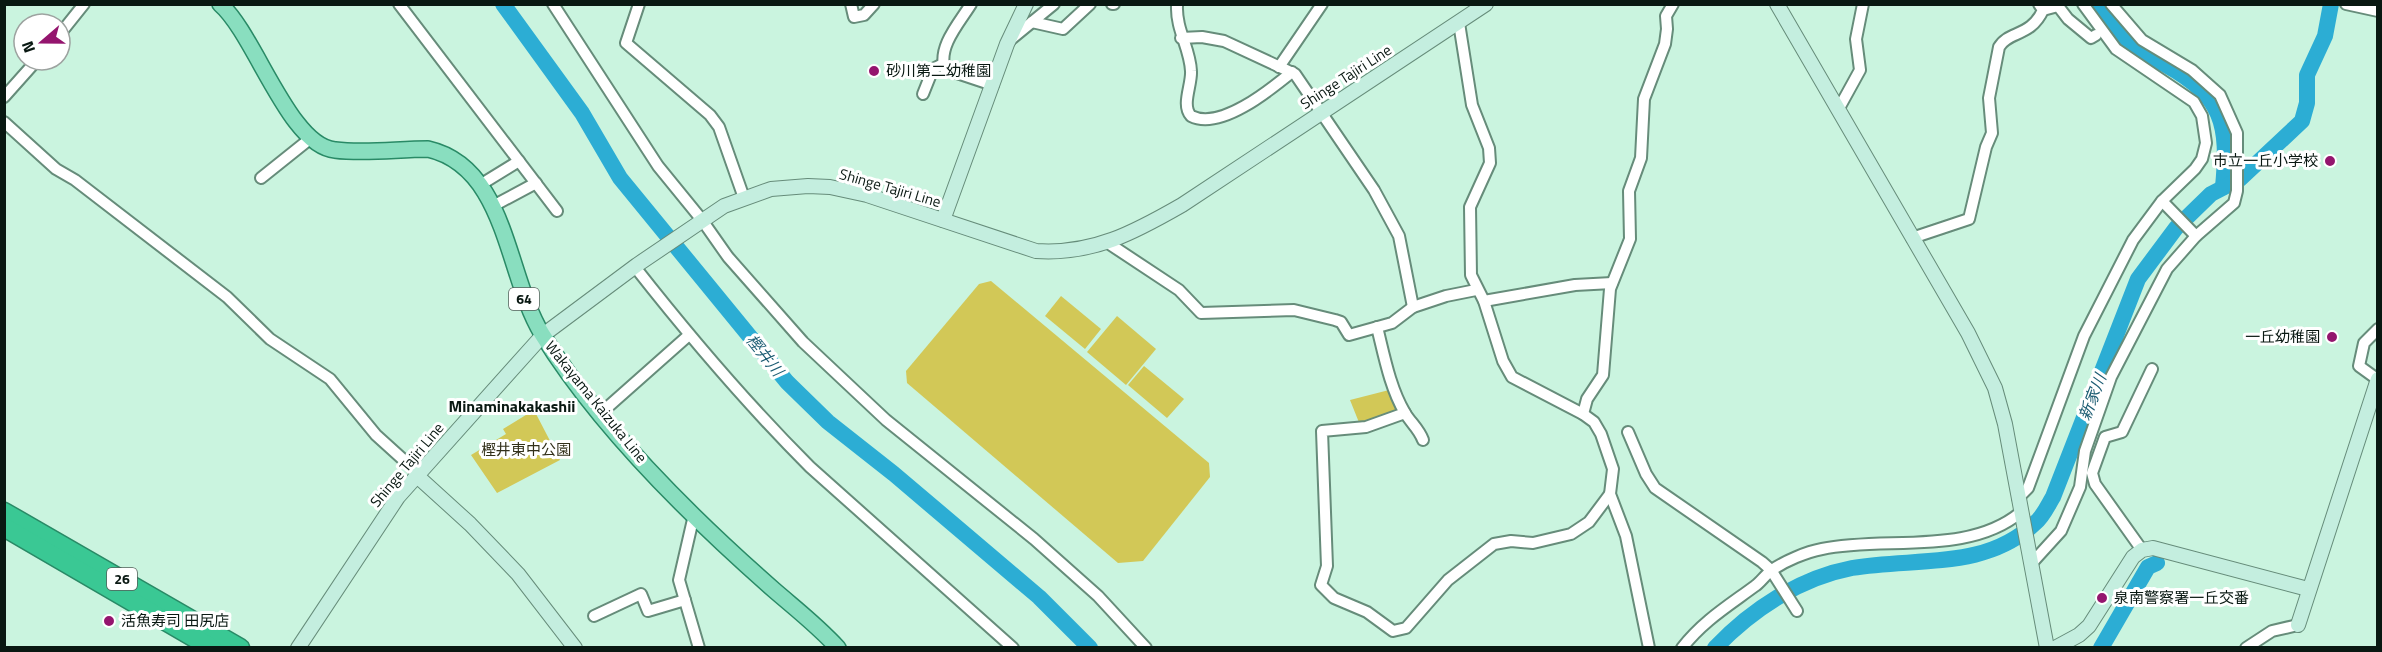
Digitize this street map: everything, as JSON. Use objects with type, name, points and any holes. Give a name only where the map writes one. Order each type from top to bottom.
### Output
[{"type":"highway","name":"26","points":[[4,512],[240,648]]},
{"type":"highway","name":"26","points":[[4,527],[212,648]]},
{"type":"main road","name":"Wakayama Kaizuka Line","points":[[220,4],[236,21],[282,100],[311,138],[334,150],[428,149],[457,159],[480,185],[493,206],[525,301],[543,335],[602,413],[667,489],[838,648]]},
{"type":"street","points":[[72,19],[84,4]]},
{"type":"street","points":[[399,4],[557,211]]},
{"type":"street","points":[[553,4],[658,166],[753,287],[850,389],[1034,539],[1098,596],[1146,648]]},
{"type":"street","points":[[639,4],[626,43],[710,115],[718,127],[744,198]]},
{"type":"street","points":[[851,4],[854,17],[864,15],[874,4]]},
{"type":"street","points":[[971,4],[944,50],[943,64],[945,69],[993,85]]},
{"type":"street","points":[[943,220],[1009,40],[1026,4]]},
{"type":"street","points":[[1032,4],[1042,14]]},
{"type":"street","points":[[1009,40],[1054,4]]},
{"type":"street","points":[[1032,22],[1063,29],[1090,4]]},
{"type":"street","points":[[1279,67],[1322,4]]},
{"type":"street","name":"Shinge Tajiri Line","points":[[298,648],[398,496],[543,335],[636,266],[724,206],[744,198],[788,187],[831,187],[867,195],[1036,251],[1073,251],[1108,243],[1131,234],[1182,205],[1486,4]]},
{"type":"street","points":[[1583,414],[1587,399],[1603,375],[1612,283],[1630,239],[1627,201],[1641,158],[1644,99],[1665,44],[1666,16],[1673,4]]},
{"type":"street","points":[[1777,4],[1980,353],[1995,388],[2005,424],[2047,648]]},
{"type":"street","points":[[1838,110],[1860,70],[1856,39],[1863,4]]},
{"type":"street","points":[[2018,498],[2028,488],[2084,336],[2133,240],[2162,201],[2202,159],[2206,143],[2202,116],[2194,102],[2116,50],[2083,4]]},
{"type":"street","points":[[2031,564],[2061,531],[2080,487],[2085,451],[2111,376],[2167,269],[2196,236],[2234,203],[2237,191],[2237,133],[2220,95],[2192,70],[2142,40],[2111,4]]},
{"type":"street","points":[[2346,4],[2378,11]]},
{"type":"street","points":[[1177,6],[1180,38],[1191,71],[1187,113],[1196,119],[1223,116],[1242,107],[1267,93],[1292,72]]},
{"type":"street","points":[[1912,238],[1970,219],[1986,147],[1992,134],[1989,98],[2002,42],[2030,29],[2038,21],[2041,7],[2058,6],[2068,19],[2091,38],[2096,34]]},
{"type":"street","points":[[1459,23],[1472,105],[1489,148],[1490,163],[1470,207],[1471,275],[1476,290],[1484,301],[1503,361],[1512,377],[1594,422],[1610,454],[1613,469],[1610,494],[1626,536],[1649,648]]},
{"type":"street","points":[[1180,38],[1202,37],[1224,41],[1292,72],[1323,111],[1374,190],[1399,236],[1413,307]]},
{"type":"street","points":[[923,94],[933,69],[943,64]]},
{"type":"street","points":[[4,97],[27,72]]},
{"type":"street","points":[[4,122],[56,169],[75,180],[227,297],[270,339],[330,379],[376,435],[470,524],[518,574],[575,648]]},
{"type":"street","points":[[261,178],[311,138]]},
{"type":"street","points":[[480,185],[519,161]]},
{"type":"street","points":[[493,206],[536,183]]},
{"type":"street","points":[[2162,201],[2196,236]]},
{"type":"street","points":[[1108,243],[1179,290],[1201,313],[1294,310],[1341,322],[1349,335],[1398,320],[1413,307],[1446,296],[1476,290]]},
{"type":"street","points":[[636,266],[732,387],[810,467],[1013,648]]},
{"type":"street","points":[[1484,301],[1575,285],[1612,283]]},
{"type":"street","points":[[1377,327],[1386,365],[1405,413],[1418,428],[1423,440]]},
{"type":"street","points":[[2246,648],[2272,631],[2298,625],[2378,379],[2359,366],[2364,343],[2378,329]]},
{"type":"street","points":[[602,413],[689,335]]},
{"type":"street","points":[[2142,550],[2095,484],[2092,473],[2105,437],[2122,432],[2152,369]]},
{"type":"street","points":[[1405,413],[1366,427],[1322,431],[1327,566],[1321,585],[1334,598],[1367,612],[1393,631],[1406,628],[1448,580],[1494,544],[1511,541],[1533,543],[1571,534],[1582,529],[1610,494]]},
{"type":"street","points":[[1628,432],[1646,474],[1655,488],[1771,570],[1797,611]]},
{"type":"street","points":[[1682,648],[1709,618],[1757,585],[1771,570],[1820,549],[1976,536],[2007,524],[2021,512]]},
{"type":"street","points":[[694,515],[679,580],[699,648]]},
{"type":"street","points":[[2055,648],[2079,635],[2089,626],[2133,557],[2142,550],[2153,548],[2308,589]]},
{"type":"street","points":[[594,616],[641,594],[648,611],[685,600]]},
{"type":"green space","points":[[991,281],[1209,463],[1210,477],[1143,561],[1118,563],[907,383],[906,371],[979,284]]},
{"type":"green space","points":[[1061,296],[1101,329],[1085,349],[1045,316]]},
{"type":"green space","points":[[1117,316],[1156,349],[1126,385],[1087,352]]},
{"type":"green space","points":[[1144,366],[1184,399],[1167,418],[1128,385]]},
{"type":"green space","points":[[1393,389],[1400,412],[1360,425],[1350,400]]},
{"type":"green space","name":"樫井東中公園","points":[[534,410],[560,460],[497,493],[471,455],[506,434],[503,429]]},
{"type":"waterway","name":"樫井川","points":[[503,4],[582,113],[620,178],[787,382],[828,422],[894,474],[1039,597],[1090,648]]},
{"type":"waterway","name":"新家川","points":[[2097,4],[2124,39],[2185,77],[2211,101],[2223,129],[2225,146],[2223,187]]},
{"type":"waterway","name":"新家川","points":[[1715,648],[1761,608],[1814,579],[1852,568],[1972,555],[1994,549],[2015,538],[2038,520],[2053,497],[2138,279],[2176,228],[2211,194],[2240,179],[2302,121],[2307,103],[2307,75],[2325,36],[2331,4]]},
{"type":"waterway","points":[[2101,648],[2148,567],[2157,563]]},
{"type":"place","name":"砂川第二幼稚園","points":[[874,71]]},
{"type":"place","name":"市立一丘小学校","points":[[2330,161]]},
{"type":"place","name":"一丘幼稚園","points":[[2332,337]]},
{"type":"place","name":"泉南警察署一丘交番","points":[[2102,598]]},
{"type":"place","name":"活魚寿司 田尻店","points":[[109,621]]},
{"type":"district","name":"Minaminakakashii","points":[[512,406]]}]
